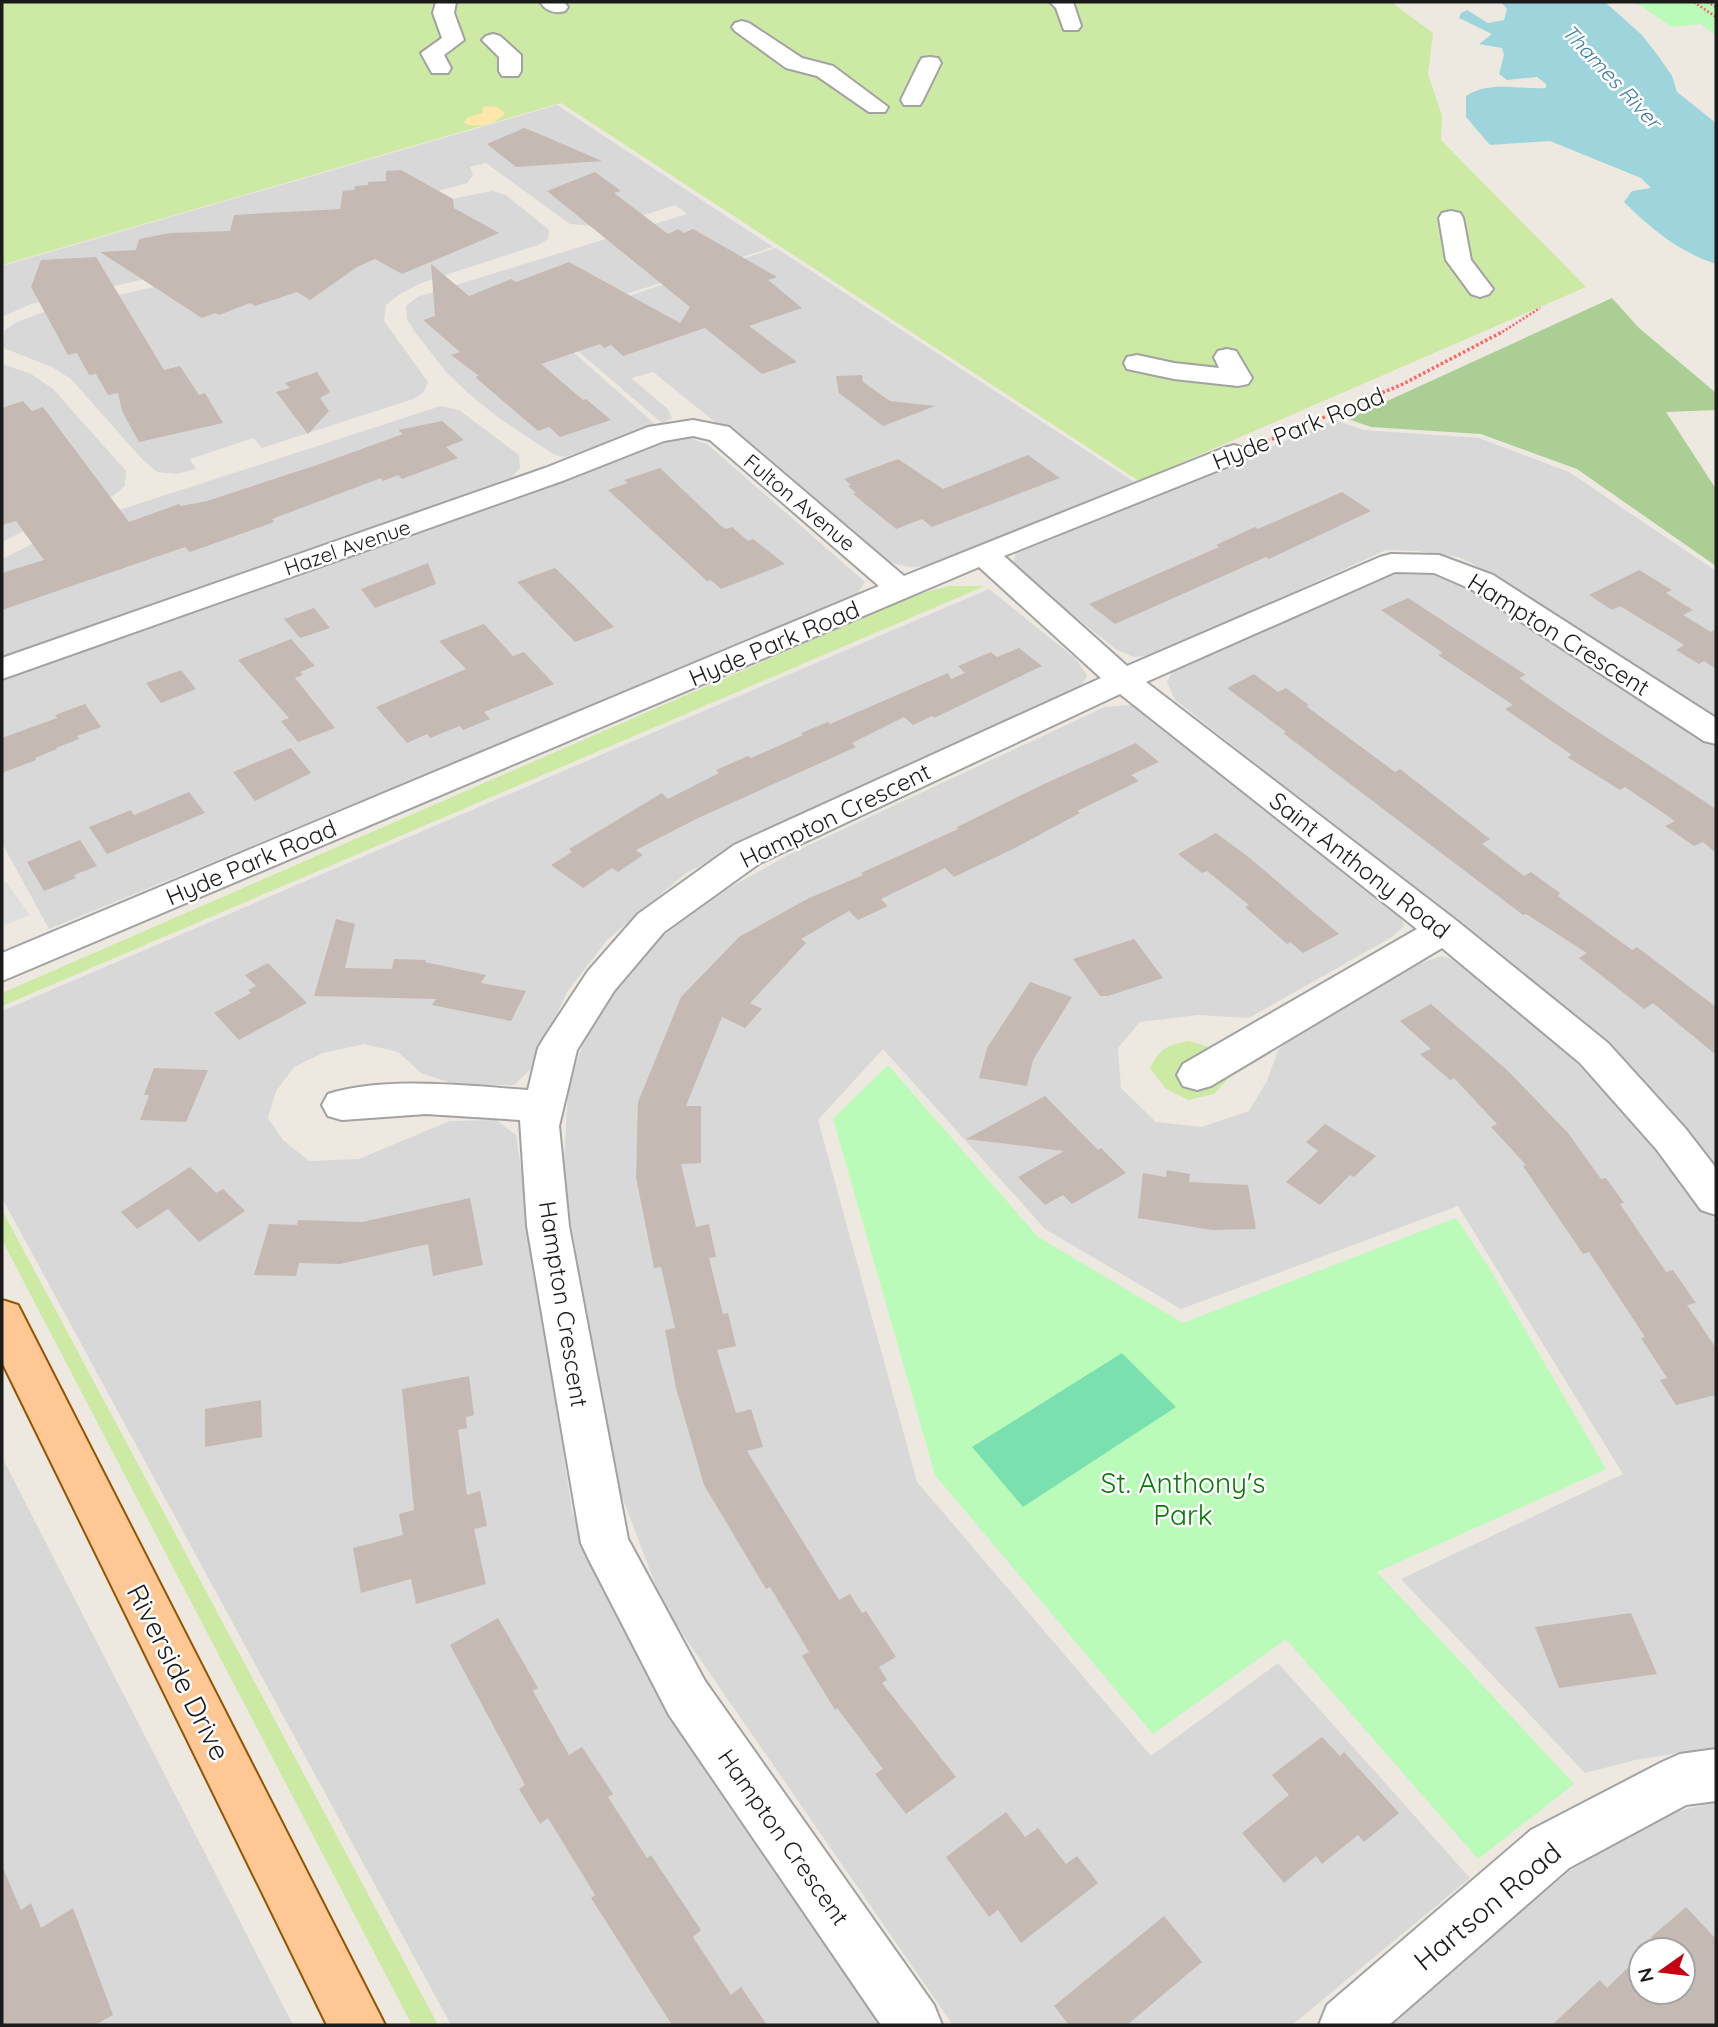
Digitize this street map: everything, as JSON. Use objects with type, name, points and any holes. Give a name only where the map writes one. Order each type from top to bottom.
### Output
[{"type":"main road","name":"Riverside Drive","points":[[2,1318],[357,2025]]},
{"type":"street","points":[[440,68],[432,53],[453,40],[443,17],[446,2]]},
{"type":"street","points":[[1060,2],[1065,5],[1071,26]]},
{"type":"street","points":[[742,27],[794,63],[825,71],[877,107]]},
{"type":"street","points":[[493,40],[510,55],[510,71]]},
{"type":"street","points":[[912,100],[930,63]]},
{"type":"street","points":[[1451,218],[1459,260],[1480,289]]},
{"type":"street","points":[[1137,363],[1238,379],[1227,357]]},
{"type":"street","name":"Fulton Avenue","points":[[693,428],[719,433],[901,589]]},
{"type":"street","name":"Hazel Avenue","points":[[2,669],[555,474],[658,433],[693,428]]},
{"type":"street","name":"Hyde Park Road","points":[[2,968],[983,554],[1234,454]]},
{"type":"street","name":"Saint Anthony Road","points":[[983,554],[1123,680],[1444,930],[1594,1053],[1671,1139],[1716,1198]]},
{"type":"street","name":"Hampton Crescent","points":[[914,2025],[687,1698],[605,1543],[548,1226],[539,1126],[558,1048],[601,981],[651,923],[747,854],[1123,680],[1391,563],[1439,564],[1482,582],[1716,733]]},
{"type":"street","points":[[1197,1075],[1444,930]]},
{"type":"street","points":[[342,1105],[426,1100],[542,1106]]},
{"type":"street","name":"Hartson Road","points":[[1347,2025],[1550,1849],[1680,1780],[1716,1774]]},
{"type":"path","points":[[1695,2],[1716,16]]},
{"type":"path","points":[[1707,2],[1716,7]]},
{"type":"path","name":"Hyde Park Road","points":[[1234,454],[1361,405],[1502,334],[1540,308]]},
{"type":"shaded area","points":[[557,105],[773,247],[539,322],[656,425],[565,457],[555,455],[500,419],[468,393],[446,372],[415,332],[407,319],[406,306],[417,297],[687,214],[675,205],[607,227],[570,224],[486,163],[470,167],[473,175],[467,183],[410,199],[305,244],[31,304],[2,317],[2,266]]},
{"type":"shaded area","points":[[492,191],[506,195],[549,230],[548,239],[538,245],[421,283],[386,305],[384,321],[428,382],[424,392],[413,399],[262,448],[253,438],[190,459],[196,469],[176,474],[157,472],[142,459],[71,379],[52,367],[2,345],[5,330],[17,322],[49,310],[323,250],[432,203]]},
{"type":"shaded area","points":[[776,248],[1136,483],[936,566],[908,567],[889,562],[653,372],[631,378],[668,409],[672,418],[662,423],[545,323]]},
{"type":"shaded area","points":[[2,364],[31,374],[53,389],[126,471],[125,486],[113,496],[35,525],[2,542]]},
{"type":"shaded area","points":[[441,406],[459,410],[519,455],[520,468],[510,479],[2,658],[2,559],[67,527]]},
{"type":"shaded area","points":[[1335,420],[1364,430],[1479,438],[1569,472],[1716,571],[1716,717],[1504,580],[1459,557],[1386,550],[1154,655],[1134,657],[1117,650],[1012,567],[1016,552]]},
{"type":"shaded area","points":[[686,437],[707,444],[865,582],[855,598],[49,929],[2,843],[2,675],[660,439]]},
{"type":"shaded area","points":[[1421,570],[1451,574],[1716,747],[1716,1167],[1619,1057],[1535,982],[1175,700],[1167,682],[1173,670],[1386,576]]},
{"type":"shaded area","points":[[989,589],[1075,658],[1087,675],[1081,687],[819,807],[686,873],[607,940],[567,992],[532,1068],[514,1085],[457,1085],[421,1073],[398,1052],[364,1044],[323,1053],[294,1067],[276,1091],[268,1118],[283,1140],[309,1161],[359,1159],[450,1121],[496,1120],[516,1135],[572,1511],[606,1597],[889,2025],[451,2025],[2,1198],[2,1011]]},
{"type":"shaded area","points":[[1132,705],[1149,714],[1392,904],[1405,925],[1392,937],[1249,1018],[1198,1015],[1140,1022],[1118,1048],[1121,1088],[1156,1122],[1202,1127],[1249,1111],[1267,1081],[1278,1050],[1307,1024],[1418,964],[1442,956],[1470,965],[1569,1055],[1674,1166],[1716,1222],[1716,1747],[1635,1760],[1585,1773],[1401,1579],[1623,1474],[1458,1206],[1181,1309],[1045,1229],[883,1049],[818,1120],[917,1482],[1151,1756],[1278,1663],[1470,1878],[1292,2025],[953,2025],[664,1607],[615,1478],[563,1178],[568,1090],[588,1027],[633,962],[701,904],[790,854],[1105,707]]},
{"type":"shaded area","points":[[6,882],[30,915],[2,926],[2,883]]},
{"type":"shaded area","points":[[2,1457],[293,2025],[2,2025]]},
{"type":"shaded area","points":[[1716,1802],[1716,2025],[1392,2025],[1568,1872],[1662,1815]]},
{"type":"green space","points":[[2,2],[1391,2],[1433,33],[1428,74],[1442,116],[1441,140],[1586,287],[1139,481],[561,103],[2,265]]},
{"type":"green space","points":[[1635,2],[1716,2],[1716,36],[1701,24],[1672,27]]},
{"type":"green space","points":[[1612,298],[1639,328],[1716,393],[1716,410],[1666,412],[1716,489],[1716,566],[1577,469],[1481,434],[1371,427],[1348,419]]},
{"type":"green space","points":[[949,586],[985,586],[2,1006],[2,993],[916,595]]},
{"type":"green space","points":[[1189,1041],[1209,1047],[1226,1062],[1227,1080],[1214,1094],[1188,1100],[1165,1088],[1150,1068],[1165,1048]]},
{"type":"green space","name":"St. Anthony's Park","points":[[888,1065],[1038,1237],[1183,1323],[1456,1218],[1491,1271],[1606,1469],[1377,1572],[1574,1784],[1478,1859],[1286,1639],[1153,1734],[935,1475],[833,1119]]},
{"type":"green space","points":[[2,1210],[438,2025],[412,2025],[2,1240]]},
{"type":"green space","points":[[1122,1353],[1176,1407],[1023,1507],[972,1447]]},
{"type":"sand","points":[[497,107],[505,113],[486,124],[475,126],[464,123],[468,117],[483,113],[482,108]]},
{"type":"water","name":"Thames River","points":[[1501,2],[1605,2],[1642,35],[1672,76],[1677,92],[1716,123],[1716,264],[1666,239],[1624,202],[1632,191],[1651,188],[1641,178],[1550,141],[1490,145],[1466,117],[1466,96],[1475,91],[1495,87],[1546,88],[1546,84],[1537,77],[1507,80],[1499,74],[1504,55],[1502,48],[1479,44],[1492,34],[1459,18],[1461,13],[1467,10],[1488,23],[1504,20],[1507,9]]},
{"type":"building","points":[[524,128],[602,161],[516,167],[487,144]]},
{"type":"building","points":[[401,170],[453,199],[454,208],[499,233],[402,274],[375,259],[357,267],[310,300],[297,292],[255,306],[250,303],[219,315],[215,313],[202,318],[100,252],[136,250],[139,239],[170,233],[230,231],[234,215],[340,209],[343,191],[368,185],[368,182],[386,181],[386,171]]},
{"type":"building","points":[[595,172],[621,191],[614,193],[668,234],[678,229],[684,233],[693,229],[777,277],[768,280],[802,308],[749,326],[797,362],[762,374],[705,328],[623,356],[611,345],[604,348],[600,344],[541,364],[611,420],[560,437],[549,427],[538,431],[475,377],[479,376],[451,355],[460,352],[423,320],[435,316],[431,264],[469,296],[511,279],[516,282],[569,262],[680,323],[690,307],[547,191]]},
{"type":"building","points":[[96,257],[164,370],[180,366],[199,395],[205,393],[223,423],[139,442],[122,411],[118,393],[108,395],[96,374],[89,375],[77,353],[68,355],[31,287],[41,260]]},
{"type":"building","points":[[317,372],[330,392],[320,398],[329,411],[308,434],[276,392],[290,388],[285,383]]},
{"type":"building","points":[[862,375],[863,382],[890,401],[935,406],[883,426],[839,393],[836,376]]},
{"type":"building","points":[[23,401],[32,411],[43,407],[129,522],[179,504],[181,506],[207,501],[323,463],[403,434],[398,430],[442,421],[464,440],[446,447],[458,458],[402,479],[398,475],[383,481],[381,478],[272,519],[274,522],[190,552],[185,547],[2,610],[2,573],[44,560],[16,521],[2,525],[2,408]]},
{"type":"building","points":[[1028,455],[1060,478],[932,527],[922,519],[896,529],[853,494],[856,493],[844,479],[898,459],[943,489]]},
{"type":"building","points":[[660,468],[720,525],[726,529],[732,527],[748,541],[753,539],[785,564],[721,589],[711,580],[707,581],[608,490],[628,483],[624,480]]},
{"type":"building","points":[[1342,492],[1371,511],[1269,559],[1266,557],[1115,624],[1089,604],[1219,547],[1216,545],[1255,527],[1258,529]]},
{"type":"building","points":[[428,563],[436,584],[375,608],[361,589]]},
{"type":"building","points":[[555,568],[614,627],[575,642],[517,582]]},
{"type":"building","points":[[1639,570],[1672,590],[1666,593],[1693,610],[1683,615],[1711,632],[1716,629],[1716,669],[1704,661],[1699,664],[1676,650],[1684,645],[1620,606],[1612,610],[1589,595]]},
{"type":"building","points":[[1408,598],[1526,675],[1519,678],[1568,712],[1716,809],[1716,853],[1703,842],[1694,846],[1665,826],[1675,821],[1625,787],[1620,790],[1567,757],[1572,755],[1505,709],[1513,705],[1438,655],[1443,653],[1381,610]]},
{"type":"building","points":[[314,608],[330,628],[300,638],[284,619]]},
{"type":"building","points":[[484,624],[513,656],[524,652],[554,684],[484,712],[490,719],[463,730],[460,726],[430,738],[427,734],[407,743],[376,707],[466,669],[439,641]]},
{"type":"building","points":[[291,639],[315,666],[300,672],[303,675],[295,678],[335,728],[298,742],[281,721],[289,718],[238,660]]},
{"type":"building","points":[[1019,648],[1042,666],[934,718],[932,716],[913,725],[904,717],[852,743],[856,747],[696,819],[636,850],[643,855],[618,872],[612,868],[583,888],[551,865],[572,852],[569,849],[662,793],[668,799],[719,773],[716,770],[748,756],[751,758],[803,735],[801,733],[828,722],[830,724],[948,673],[951,679],[965,673],[958,666],[991,652],[997,657]]},
{"type":"building","points":[[181,670],[196,689],[161,703],[146,683]]},
{"type":"building","points":[[1254,674],[1278,692],[1286,688],[1395,772],[1400,769],[1490,839],[1482,844],[1524,876],[1531,872],[1560,893],[1558,896],[1632,950],[1637,947],[1716,1007],[1716,1055],[1653,1003],[1644,1009],[1579,958],[1587,953],[1526,914],[1523,915],[1227,688]]},
{"type":"building","points":[[85,704],[101,727],[77,736],[79,739],[35,758],[36,760],[2,773],[2,738],[57,718],[55,715]]},
{"type":"building","points":[[1136,743],[1159,762],[1131,775],[1139,781],[1077,811],[1080,813],[1013,849],[954,877],[945,868],[881,899],[888,906],[858,920],[849,911],[801,939],[806,943],[750,1003],[762,1009],[745,1028],[722,1017],[686,1106],[701,1106],[701,1163],[681,1164],[696,1227],[709,1224],[716,1257],[709,1258],[723,1314],[728,1313],[736,1346],[717,1350],[736,1413],[751,1409],[763,1447],[747,1451],[839,1600],[850,1594],[862,1613],[866,1611],[896,1657],[879,1667],[887,1680],[882,1683],[956,1777],[906,1814],[875,1774],[883,1769],[837,1708],[835,1710],[802,1656],[809,1652],[770,1587],[766,1589],[704,1485],[676,1388],[665,1330],[675,1328],[661,1267],[654,1268],[636,1177],[638,1102],[681,997],[739,937],[807,899],[958,829],[957,827],[1044,784]]},
{"type":"building","points":[[291,748],[311,773],[255,801],[233,772]]},
{"type":"building","points":[[189,792],[205,813],[107,854],[89,827],[131,810],[134,815]]},
{"type":"building","points":[[1216,833],[1251,859],[1339,934],[1303,953],[1290,942],[1287,944],[1245,907],[1249,905],[1207,871],[1202,873],[1178,854]]},
{"type":"building","points":[[80,840],[97,866],[44,891],[27,862]]},
{"type":"building","points":[[336,919],[355,924],[345,968],[392,969],[394,959],[426,960],[425,962],[486,975],[481,983],[526,991],[511,1021],[432,1005],[436,999],[314,996]]},
{"type":"building","points":[[1134,939],[1163,978],[1108,996],[1100,996],[1073,959]]},
{"type":"building","points":[[268,963],[307,1003],[239,1040],[214,1013],[251,993],[248,990],[256,986],[245,975]]},
{"type":"building","points":[[1030,982],[1072,997],[1033,1060],[1027,1086],[979,1078],[987,1048]]},
{"type":"building","points":[[1431,1004],[1507,1070],[1568,1133],[1601,1179],[1606,1178],[1624,1203],[1620,1204],[1666,1272],[1673,1270],[1696,1303],[1687,1305],[1716,1348],[1716,1395],[1676,1405],[1660,1380],[1667,1378],[1641,1338],[1645,1337],[1589,1252],[1583,1254],[1523,1166],[1526,1165],[1491,1127],[1497,1124],[1454,1078],[1450,1080],[1420,1054],[1431,1049],[1400,1021]]},
{"type":"building","points":[[154,1068],[208,1070],[186,1122],[140,1120],[149,1095],[144,1095]]},
{"type":"building","points":[[1045,1096],[1098,1150],[1101,1148],[1126,1173],[1072,1204],[1063,1195],[1045,1205],[1018,1177],[1064,1151],[966,1139]]},
{"type":"building","points":[[1325,1124],[1376,1156],[1354,1177],[1350,1175],[1320,1205],[1286,1182],[1318,1151],[1306,1142]]},
{"type":"building","points":[[190,1167],[216,1193],[223,1189],[245,1211],[199,1242],[168,1209],[137,1229],[121,1212]]},
{"type":"building","points":[[1167,1170],[1190,1174],[1189,1182],[1248,1185],[1256,1229],[1212,1230],[1138,1218],[1143,1173],[1166,1177]]},
{"type":"building","points":[[470,1198],[483,1265],[433,1276],[428,1244],[340,1264],[299,1263],[296,1276],[254,1275],[269,1224],[297,1225],[298,1220],[362,1222]]},
{"type":"building","points":[[469,1376],[474,1415],[466,1417],[467,1428],[458,1430],[467,1495],[480,1491],[487,1526],[474,1529],[486,1584],[416,1604],[411,1579],[361,1593],[353,1548],[403,1535],[399,1514],[414,1510],[402,1389]]},
{"type":"building","points":[[261,1400],[262,1437],[205,1447],[205,1409]]},
{"type":"building","points":[[1631,1613],[1657,1674],[1559,1688],[1535,1627]]},
{"type":"building","points":[[498,1618],[538,1688],[533,1691],[569,1755],[582,1747],[613,1794],[608,1797],[647,1858],[651,1855],[701,1930],[693,1937],[731,1995],[741,1987],[767,2025],[672,2025],[591,1898],[595,1895],[548,1818],[540,1824],[519,1789],[525,1785],[450,1645]]},
{"type":"building","points":[[1322,1737],[1340,1756],[1344,1752],[1399,1813],[1364,1842],[1358,1835],[1322,1864],[1316,1856],[1284,1883],[1242,1833],[1289,1795],[1272,1775]]},
{"type":"building","points":[[1006,1812],[1025,1837],[1038,1828],[1066,1864],[1077,1856],[1098,1883],[1021,1943],[998,1910],[989,1917],[946,1857]]},
{"type":"building","points":[[2,1866],[21,1910],[31,1903],[41,1928],[73,1908],[113,2015],[95,2025],[2,2025]]},
{"type":"building","points":[[1686,1907],[1716,1939],[1716,2025],[1552,2025],[1600,1980],[1607,1988],[1627,1969],[1627,2006],[1697,2006],[1697,1936],[1652,1936]]},
{"type":"building","points":[[1164,1916],[1202,1962],[1127,2025],[1069,2025],[1054,2006]]}]
